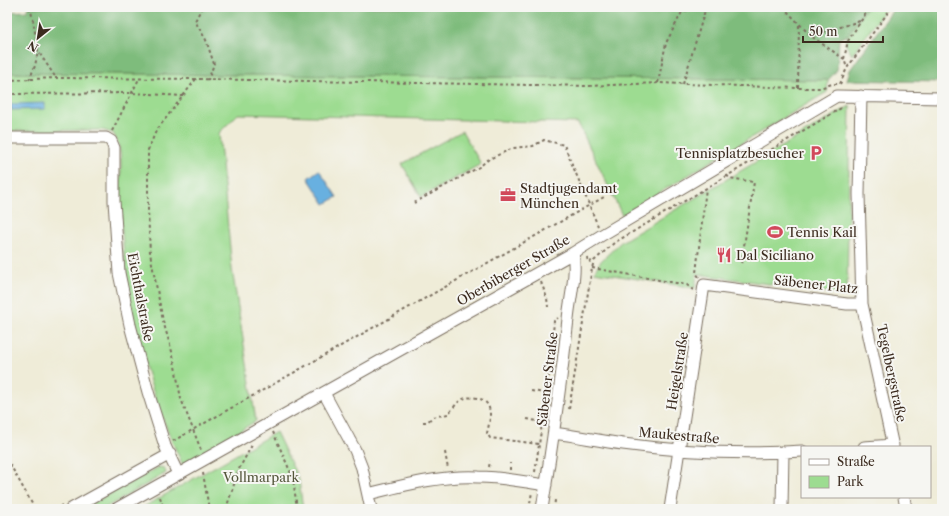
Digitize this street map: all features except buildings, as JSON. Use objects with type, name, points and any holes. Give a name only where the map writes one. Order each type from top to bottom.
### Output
[{"type":"street","name":"Oberbiberger Straße","points":[[116,509],[573,253],[837,96],[942,98]]},
{"type":"street","name":"Säbener Platz","points":[[704,285],[847,304],[862,304],[859,194],[861,96]]},
{"type":"street","points":[[7,138],[106,138],[110,140]]},
{"type":"street","name":"Eichthalstraße","points":[[110,140],[114,148],[114,201],[119,272],[130,325],[148,392],[167,450]]},
{"type":"street","name":"Säbener Straße","points":[[542,509],[554,433],[574,281],[575,262],[573,253]]},
{"type":"street","name":"Heigelstraße","points":[[670,509],[704,285]]},
{"type":"street","name":"Tegelbergstraße","points":[[862,304],[893,446]]},
{"type":"street","points":[[324,392],[355,450],[362,468],[371,509]]},
{"type":"street","name":"Maukestraße","points":[[554,433],[623,444],[679,450],[733,453],[801,451]]},
{"type":"street","points":[[71,509],[167,450],[178,474]]},
{"type":"street","points":[[782,509],[783,452]]},
{"type":"street","points":[[368,494],[414,482],[480,476],[546,485]]},
{"type":"street","points":[[904,498],[906,509]]},
{"type":"path","points":[[29,80],[38,51],[30,7]]},
{"type":"path","points":[[202,7],[195,21],[206,40],[214,64],[208,80]]},
{"type":"path","points":[[658,83],[666,43],[682,12],[699,7]]},
{"type":"path","points":[[683,84],[706,7]]},
{"type":"path","points":[[783,7],[811,36],[844,59],[848,68]]},
{"type":"path","points":[[844,59],[848,41],[870,7]]},
{"type":"path","points":[[7,80],[56,78],[196,79],[589,86],[658,83],[820,88],[832,84],[840,84],[848,68],[892,7]]},
{"type":"path","points":[[811,36],[860,21]]},
{"type":"path","points":[[798,88],[799,23]]},
{"type":"path","points":[[38,51],[56,78]]},
{"type":"path","points":[[110,140],[139,79]]},
{"type":"path","points":[[196,79],[156,131],[148,150],[148,210],[150,253],[163,321],[173,354],[181,398],[193,430],[201,461],[209,509]]},
{"type":"path","points":[[7,94],[132,93],[183,96]]},
{"type":"path","points":[[568,414],[594,261],[614,243],[861,96]]},
{"type":"path","points":[[414,203],[479,167],[489,159],[513,148],[533,146],[544,140],[564,145],[602,235]]},
{"type":"path","points":[[721,165],[729,178],[754,182],[741,265]]},
{"type":"path","points":[[704,285],[696,273],[706,188]]},
{"type":"path","points":[[167,450],[193,430],[604,197]]},
{"type":"path","points":[[592,268],[687,285],[702,298]]},
{"type":"path","points":[[539,277],[547,298],[548,307]]},
{"type":"path","points":[[529,509],[546,393],[554,321]]},
{"type":"path","points":[[531,391],[546,393]]},
{"type":"path","points":[[423,422],[427,422],[433,417],[448,414],[457,403],[463,399],[475,398],[483,400],[489,408],[490,416],[487,433],[490,438],[539,444]]},
{"type":"path","points":[[527,419],[542,422]]},
{"type":"path","points":[[269,423],[293,478],[297,509]]},
{"type":"path","points":[[226,509],[239,469],[253,442],[249,434]]},
{"type":"path","points":[[445,452],[450,478]]},
{"type":"path","points":[[7,458],[35,509]]},
{"type":"path","points":[[554,509],[556,494]]},
{"type":"green space","points":[[28,7],[867,7],[848,35],[839,39],[837,70],[828,80],[7,73],[7,12],[28,11]]},
{"type":"green space","points":[[867,7],[887,7],[852,55],[845,43],[848,35]]},
{"type":"green space","points":[[895,7],[942,7],[942,82],[847,80],[850,70]]},
{"type":"green space","points":[[7,73],[828,80],[827,92],[622,215],[578,123],[238,114],[219,133],[232,269],[256,421],[183,465],[154,395],[134,320],[123,245],[120,201],[121,158],[117,141],[113,133],[102,130],[7,131]]},
{"type":"green space","name":"Tennis Kail","points":[[850,106],[847,295],[697,274],[695,288],[594,272],[601,261],[621,242]]},
{"type":"green space","points":[[462,131],[481,164],[421,197],[402,164]]},
{"type":"green space","name":"Vollmarpark","points":[[276,432],[299,480],[303,509],[140,509]]},
{"type":"green space","points":[[159,467],[164,468],[166,473],[103,509],[82,509]]},
{"type":"water","points":[[45,103],[45,109],[11,110],[11,104]]},
{"type":"water","points":[[319,170],[337,197],[325,204],[308,178]]},
{"type":"place","name":"Tennisplatzbesucher","points":[[816,153]]},
{"type":"place","name":"Stadtjugendamt München","points":[[508,195]]},
{"type":"place","name":"Tennis Kail","points":[[775,232]]},
{"type":"place","name":"Dal Siciliano","points":[[724,255]]}]
